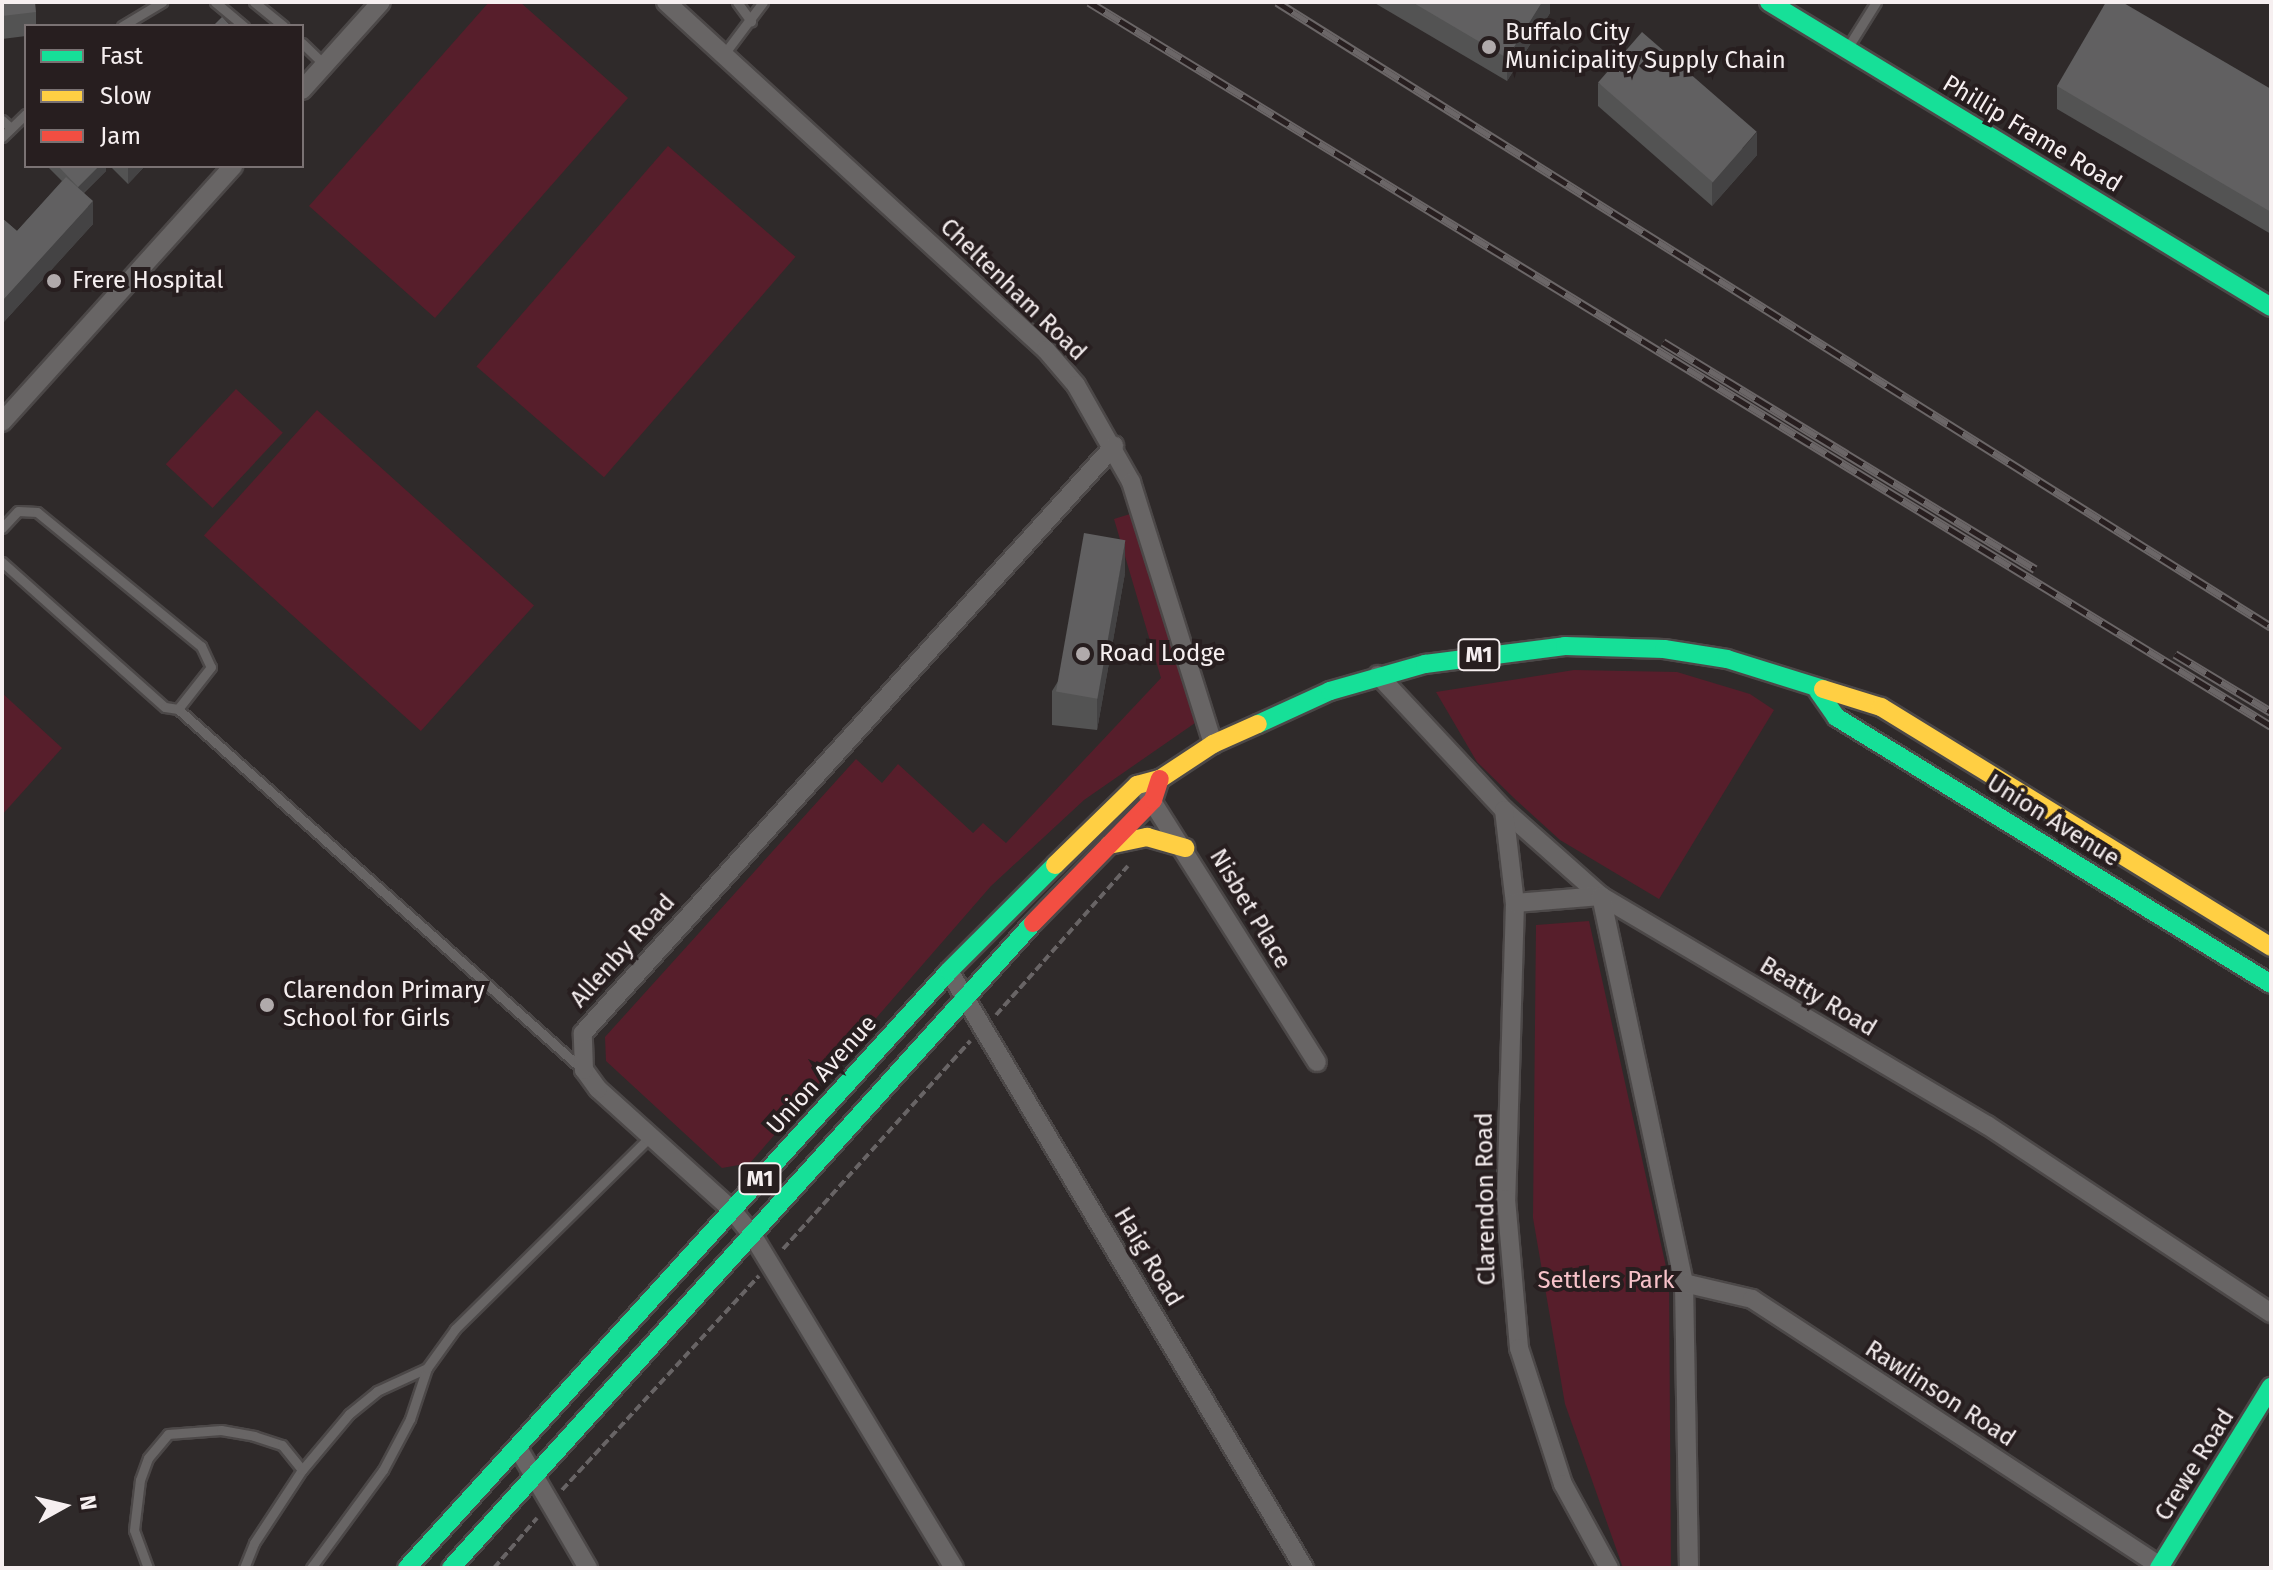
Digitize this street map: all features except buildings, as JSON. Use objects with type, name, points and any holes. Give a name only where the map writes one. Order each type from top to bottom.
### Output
[{"type":"main road","name":"Phillip Frame Road","points":[[1769,2],[2271,307]]},
{"type":"main road","name":"Union Avenue","points":[[407,1568],[519,1450],[949,971],[1137,785],[1160,779],[1213,744],[1330,691],[1378,675],[1487,654],[1603,645],[1727,659],[1818,691],[1855,695],[1881,707],[2271,947]]},
{"type":"main road","name":"Union Avenue","points":[[1818,691],[1836,717],[2271,984]]},
{"type":"main road","name":"M1","points":[[451,1568],[967,997],[1153,800],[1160,779]]},
{"type":"main road","points":[[1107,846],[1147,837],[1185,848]]},
{"type":"main road","name":"Crewe Road","points":[[2160,1567],[2271,1387]]},
{"type":"street","points":[[304,85],[381,2]]},
{"type":"street","name":"Cheltenham Road","points":[[666,2],[1046,350],[1076,385],[1114,446],[1131,482],[1213,744]]},
{"type":"street","points":[[2,422],[231,168]]},
{"type":"street","name":"Allenby Road","points":[[584,1070],[583,1033],[600,1009],[1114,446]]},
{"type":"street","name":"Beatty Road","points":[[1378,675],[1504,810],[1601,896],[1987,1125],[2271,1313]]},
{"type":"street","name":"Nisbet Place","points":[[1137,785],[1153,800],[1185,848],[1317,1062]]},
{"type":"street","name":"Clarendon Road","points":[[1504,810],[1515,903],[1506,1199],[1519,1348],[1563,1484],[1609,1568]]},
{"type":"street","points":[[1515,903],[1601,896],[1684,1283],[1689,1568]]},
{"type":"street","name":"Haig Road","points":[[949,971],[1304,1568]]},
{"type":"street","points":[[584,1070],[650,1137],[732,1210],[753,1236],[954,1568]]},
{"type":"street","name":"Rawlinson Road","points":[[1684,1283],[1752,1299],[2160,1567]]},
{"type":"street","points":[[519,1450],[588,1568]]},
{"type":"lane","points":[[125,24],[162,2]]},
{"type":"lane","points":[[215,2],[242,24]]},
{"type":"lane","points":[[254,2],[282,24]]},
{"type":"lane","points":[[724,54],[763,2]]},
{"type":"lane","points":[[1847,49],[1876,2]]},
{"type":"lane","points":[[740,3],[751,21]]},
{"type":"lane","points":[[304,45],[325,65]]},
{"type":"lane","points":[[2,137],[24,116]]},
{"type":"lane","points":[[2,120],[11,128]]},
{"type":"lane","points":[[2,528],[18,511],[37,512],[201,646],[211,667],[178,709]]},
{"type":"lane","points":[[2,562],[165,707],[178,709],[584,1070]]},
{"type":"lane","points":[[311,1568],[383,1470],[410,1419],[427,1368],[455,1329],[650,1137]]},
{"type":"lane","points":[[244,1568],[254,1543],[302,1470],[377,1391],[427,1368]]},
{"type":"lane","points":[[148,1568],[134,1530],[140,1480],[148,1458],[168,1434],[221,1430],[254,1436],[282,1445],[302,1470]]},
{"type":"path","points":[[494,1568],[549,1503],[770,1265],[1138,855]]},
{"type":"green space","points":[[489,2],[520,2],[628,98],[435,318],[309,206]]},
{"type":"green space","points":[[668,146],[796,257],[604,477],[476,366]]},
{"type":"green space","points":[[236,389],[283,433],[213,508],[166,464]]},
{"type":"green space","points":[[317,410],[534,605],[421,731],[204,536]]},
{"type":"green space","points":[[1130,514],[1195,723],[1084,800],[991,886],[750,1163],[722,1168],[606,1061],[605,1037],[856,759],[882,783],[898,764],[973,833],[983,823],[1006,843],[1161,678],[1114,519]]},
{"type":"green space","points":[[1574,670],[1677,672],[1750,694],[1774,710],[1659,899],[1560,840],[1516,800],[1477,762],[1436,692]]},
{"type":"green space","points":[[2,693],[62,748],[2,815]]},
{"type":"green space","name":"Settlers Park","points":[[1589,921],[1669,1280],[1671,1568],[1623,1568],[1565,1404],[1533,1218],[1536,925]]},
{"type":"railway","points":[[1089,2],[2271,726]]},
{"type":"railway","points":[[1277,2],[2271,627]]},
{"type":"railway","points":[[1663,342],[2035,569]]},
{"type":"railway","points":[[2175,654],[2271,712]]},
{"type":"traffic: fast","points":[[1769,2],[2271,307]]},
{"type":"traffic: fast","points":[[1258,724],[1330,691],[1425,664],[1565,646],[1664,649],[1727,659],[1823,689]]},
{"type":"traffic: fast","points":[[1818,691],[1836,717],[2271,984]]},
{"type":"traffic: fast","points":[[407,1568],[949,971],[1055,865]]},
{"type":"traffic: fast","points":[[451,1568],[1033,923]]},
{"type":"traffic: fast","points":[[2159,1568],[2271,1387]]},
{"type":"traffic: slow","points":[[1823,689],[1881,707],[2271,947]]},
{"type":"traffic: slow","points":[[1055,865],[1137,785],[1160,779],[1213,744],[1258,724]]},
{"type":"traffic: slow","points":[[1109,845],[1147,837],[1185,848]]},
{"type":"traffic: jam","points":[[1033,923],[1153,800],[1160,779]]},
{"type":"place","name":"Buffalo City Municipality Supply Chain","points":[[1489,47]]},
{"type":"place","name":"Frere Hospital","points":[[54,281]]},
{"type":"place","name":"Road Lodge","points":[[1083,654]]},
{"type":"place","name":"Clarendon Primary School for Girls","points":[[267,1005]]}]
